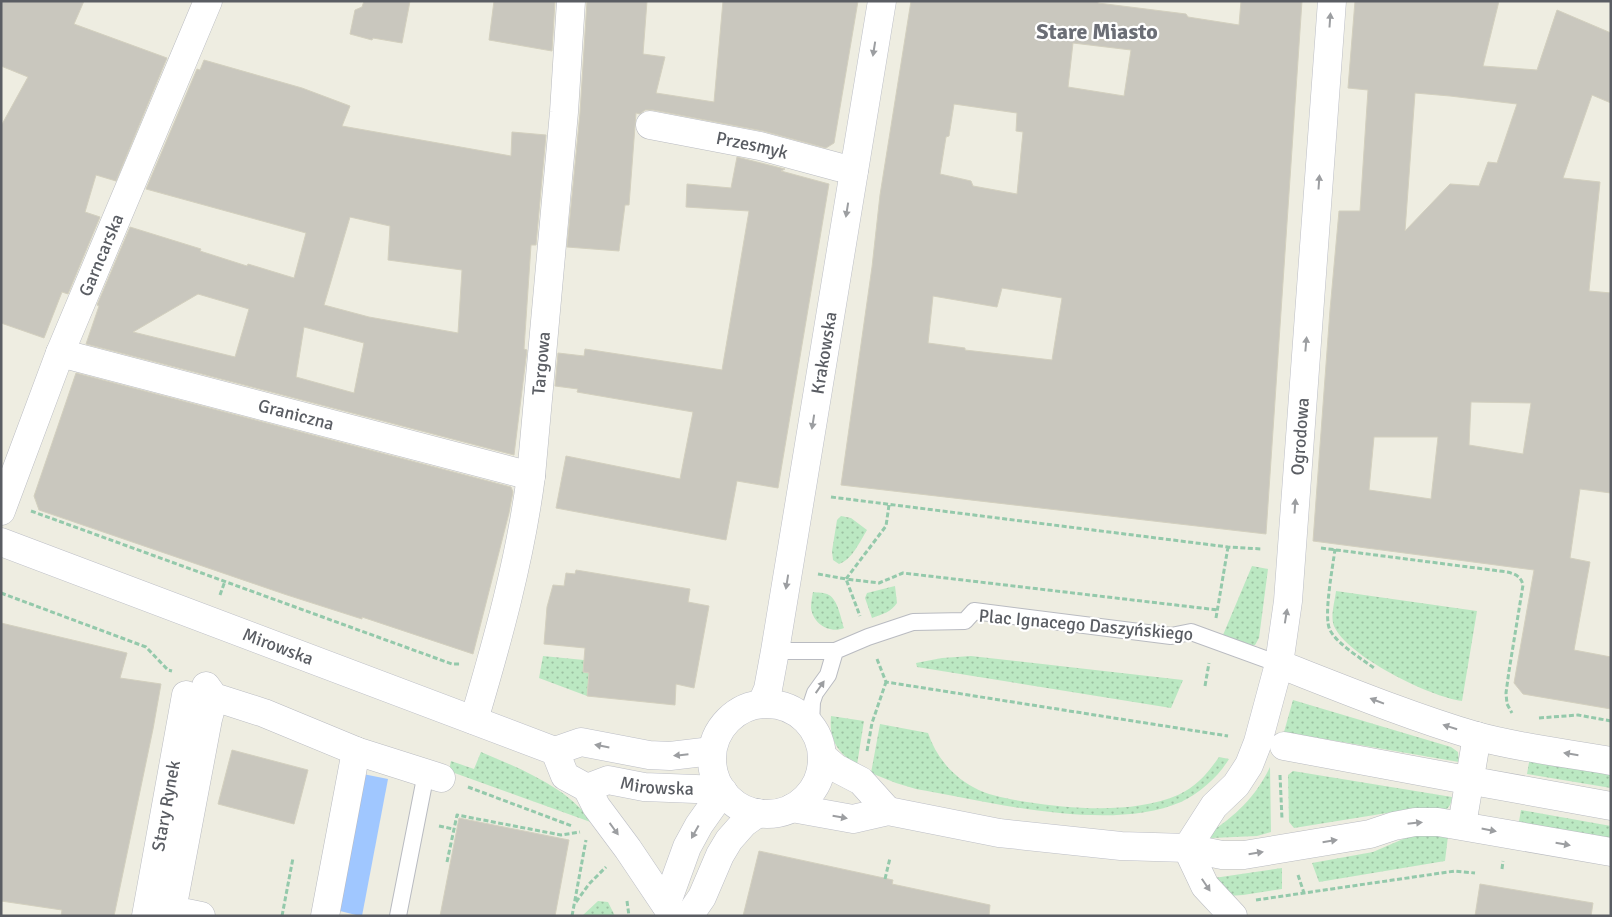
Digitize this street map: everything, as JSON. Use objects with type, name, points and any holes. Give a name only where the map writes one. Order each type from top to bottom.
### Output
[{"type":"street","name":"Garncarska","points":[[1,511],[60,353],[208,1]]},
{"type":"street","name":"Targowa","points":[[474,720],[516,570],[526,521],[564,112],[571,1]]},
{"type":"street","name":"Krakowska","points":[[762,703],[768,689],[776,651],[882,1]]},
{"type":"street","name":"Ogrodowa","points":[[1187,848],[1214,806],[1236,785],[1249,765],[1258,742],[1279,664],[1288,601],[1332,1]]},
{"type":"street","name":"Przesmyk","points":[[650,125],[760,146],[854,170]]},
{"type":"street","name":"Graniczna","points":[[60,353],[531,476]]},
{"type":"street","name":"Mirowska","points":[[1,542],[555,751],[581,742],[649,755],[670,756],[712,750]]},
{"type":"street","name":"Plac Ignacego Daszyńskiego","points":[[1279,664],[1423,718],[1477,736],[1611,761]]},
{"type":"street","points":[[202,693],[264,713],[356,751],[434,775]]},
{"type":"street","points":[[201,916],[172,910],[208,719],[202,693]]},
{"type":"street","name":"Stary Rynek","points":[[146,916],[202,693]]},
{"type":"street","points":[[762,703],[780,705],[797,712],[811,724],[820,740],[823,758],[821,774],[815,787],[805,799],[792,808],[775,813],[758,813],[744,809],[732,802],[722,790],[713,771],[712,750],[718,733],[729,718],[744,708],[762,703]]},
{"type":"street","points":[[1462,825],[1477,736]]},
{"type":"street","points":[[1284,746],[1456,778]]},
{"type":"street","points":[[325,916],[356,751]]},
{"type":"street","points":[[555,751],[565,776],[588,788],[596,806],[676,912]]},
{"type":"street","points":[[823,758],[836,768],[861,781],[888,811]]},
{"type":"street","name":"Mirowska","points":[[588,788],[608,780],[644,787],[722,790]]},
{"type":"street","points":[[1484,783],[1611,806]]},
{"type":"street","points":[[676,912],[686,847],[722,790]]},
{"type":"street","points":[[792,808],[853,819],[888,811],[999,833],[1121,846],[1187,848],[1222,854],[1244,854],[1370,834],[1414,822],[1462,825],[1611,852]]},
{"type":"street","points":[[676,912],[702,897],[720,854],[744,823],[758,813]]},
{"type":"street","points":[[1187,848],[1205,886],[1242,908]]},
{"type":"lane","name":"Plac Ignacego Daszyńskiego","points":[[776,651],[836,651],[868,637],[913,622],[965,621],[974,611],[1171,636],[1191,632],[1279,664]]},
{"type":"lane","points":[[811,724],[812,702],[815,693],[828,675],[836,651]]},
{"type":"lane","points":[[398,916],[434,775]]},
{"type":"path","points":[[831,498],[1220,546],[1268,550]]},
{"type":"path","points":[[846,579],[886,526],[889,505]]},
{"type":"path","points":[[28,509],[452,664],[468,664]]},
{"type":"path","points":[[1317,548],[1518,575],[1523,585],[1508,671],[1507,698],[1511,713]]},
{"type":"path","points":[[1335,549],[1326,619],[1330,631],[1338,641],[1379,671]]},
{"type":"path","points":[[789,570],[879,583],[903,573],[1218,610]]},
{"type":"path","points":[[846,579],[868,637]]},
{"type":"path","points":[[1,593],[146,647],[168,670]]},
{"type":"path","points":[[867,752],[872,723],[886,682],[883,672]]},
{"type":"path","points":[[886,682],[1237,738]]},
{"type":"path","points":[[1502,712],[1519,716]]},
{"type":"path","points":[[1536,718],[1578,715],[1611,721]]},
{"type":"path","points":[[1282,820],[1280,770],[1284,746]]},
{"type":"path","points":[[434,775],[587,831]]},
{"type":"path","points":[[447,862],[457,815],[561,835],[587,831]]},
{"type":"path","points":[[433,825],[453,829]]},
{"type":"path","points":[[572,916],[587,831]]},
{"type":"path","points":[[282,916],[293,858]]},
{"type":"path","points":[[885,879],[890,858]]},
{"type":"path","points":[[574,904],[606,866]]},
{"type":"path","points":[[1242,908],[1304,893],[1455,870],[1475,873]]},
{"type":"path","points":[[1298,874],[1304,893]]},
{"type":"green space","points":[[841,516],[851,518],[867,530],[848,559],[839,564],[833,560],[832,551],[837,520]]},
{"type":"green space","points":[[1252,566],[1268,569],[1259,638],[1255,645],[1250,646],[1223,635]]},
{"type":"green space","points":[[895,586],[897,603],[895,606],[889,611],[872,618],[865,598],[867,593]]},
{"type":"green space","points":[[1336,591],[1477,611],[1462,701],[1430,692],[1411,683],[1372,662],[1355,650],[1342,638],[1334,626],[1333,613]]},
{"type":"green space","points":[[813,592],[825,593],[832,597],[837,605],[844,628],[839,630],[828,629],[815,619],[811,608]]},
{"type":"green space","points":[[543,656],[584,660],[583,672],[589,673],[587,696],[539,678]]},
{"type":"green space","points":[[971,656],[1183,680],[1171,708],[917,667],[916,663],[942,658]]},
{"type":"green space","points":[[1293,700],[1451,747],[1458,752],[1459,762],[1284,732]]},
{"type":"green space","points":[[831,716],[864,721],[857,765],[844,755],[836,745],[831,732]]},
{"type":"green space","points":[[880,724],[928,733],[935,749],[951,771],[979,790],[1006,798],[1064,807],[1123,807],[1161,801],[1178,795],[1196,784],[1219,757],[1229,759],[1214,778],[1195,794],[1181,802],[1152,811],[1120,815],[1050,812],[916,789],[871,773]]},
{"type":"green space","points":[[481,752],[549,784],[568,797],[596,824],[449,771],[451,761],[474,769]]},
{"type":"green space","points":[[1530,757],[1611,771],[1611,788],[1527,774]]},
{"type":"green space","points":[[1270,767],[1271,832],[1257,836],[1211,838],[1208,834],[1244,805],[1258,788]]},
{"type":"green space","points":[[1293,771],[1452,797],[1452,800],[1443,812],[1393,812],[1294,828],[1289,822],[1288,775]]},
{"type":"green space","points":[[1521,810],[1611,826],[1611,844],[1518,827]]},
{"type":"green space","points":[[1417,833],[1448,836],[1445,861],[1319,882],[1312,863],[1373,852]]},
{"type":"green space","points":[[1282,868],[1282,889],[1243,895],[1228,896],[1214,878]]},
{"type":"green space","points":[[598,901],[608,902],[615,916],[582,916]]},
{"type":"water","points":[[363,774],[388,779],[362,916],[360,916],[336,910]]},
{"type":"building","points":[[1,1],[84,1],[74,24],[167,58],[116,181],[96,175],[85,212],[100,217],[68,294],[62,292],[44,338],[1,323],[1,126],[28,77],[1,66]]},
{"type":"building","points":[[364,1],[410,1],[402,43],[373,38],[372,40],[350,34],[355,10],[362,7]]},
{"type":"building","points":[[494,1],[555,1],[552,51],[489,40]]},
{"type":"building","points":[[587,1],[647,1],[643,54],[665,57],[656,93],[714,102],[723,1],[858,1],[834,143],[826,148],[763,131],[653,110],[645,110],[640,114],[636,113],[629,205],[625,205],[619,251],[567,247],[580,113]]},
{"type":"building","points":[[911,1],[1098,1],[1098,3],[1186,14],[1188,17],[1239,25],[1241,1],[1302,1],[1266,534],[841,485],[872,267],[880,195]],"holes":[[[1073,43],[1131,50],[1124,96],[1068,87]],[[954,104],[1017,113],[1016,131],[1023,132],[1017,194],[973,186],[971,181],[940,174],[946,137],[949,136]],[[1002,288],[1062,298],[1052,360],[965,350],[965,348],[928,343],[933,296],[997,307]]]},
{"type":"building","points":[[1355,1],[1499,1],[1483,66],[1537,70],[1557,10],[1611,33],[1611,103],[1592,95],[1563,178],[1600,182],[1589,291],[1611,293],[1611,493],[1580,489],[1570,558],[1590,562],[1574,650],[1611,657],[1611,709],[1523,694],[1514,683],[1534,570],[1313,541],[1339,211],[1360,211],[1368,90],[1348,88]],"holes":[[[1415,93],[1517,104],[1497,163],[1488,162],[1479,186],[1450,184],[1405,231]],[[1471,402],[1531,403],[1523,454],[1469,445]],[[1374,437],[1438,437],[1431,499],[1369,490]]]},
{"type":"building","points":[[204,60],[302,88],[350,106],[342,126],[511,156],[512,132],[546,135],[536,245],[531,245],[524,349],[527,350],[514,455],[86,344],[99,306],[97,305],[130,227],[201,249],[200,251],[247,266],[248,264],[294,278],[306,233],[146,189],[197,69],[200,70]],"holes":[[[350,217],[390,226],[388,260],[462,270],[458,333],[369,317],[324,305]],[[198,294],[249,309],[235,357],[133,332]],[[304,327],[364,343],[354,393],[296,377]]]},
{"type":"building","points":[[737,157],[785,169],[781,171],[829,184],[778,488],[737,481],[726,540],[556,508],[566,456],[680,479],[693,412],[577,392],[578,389],[555,386],[558,353],[584,356],[585,349],[722,370],[749,211],[686,207],[687,184],[731,188]]},
{"type":"building","points":[[76,373],[511,487],[513,492],[509,513],[473,654],[362,617],[362,619],[284,594],[39,510],[34,496]]},
{"type":"building","points":[[576,570],[690,589],[688,602],[709,606],[694,688],[676,684],[675,705],[587,696],[589,673],[583,672],[585,648],[544,644],[547,607],[553,585],[564,586],[566,573],[575,574]]},
{"type":"building","points":[[1,623],[127,653],[120,678],[161,684],[114,916],[61,916],[62,910],[1,901]]},
{"type":"building","points":[[232,750],[308,770],[294,824],[218,804]]},
{"type":"building","points":[[459,818],[569,840],[555,916],[440,916]]},
{"type":"building","points":[[759,851],[893,880],[892,884],[990,905],[989,916],[743,916]]},
{"type":"building","points":[[1480,884],[1593,903],[1591,916],[1475,916]]},
{"type":"district","name":"Stare Miasto","points":[[1097,31]]}]
